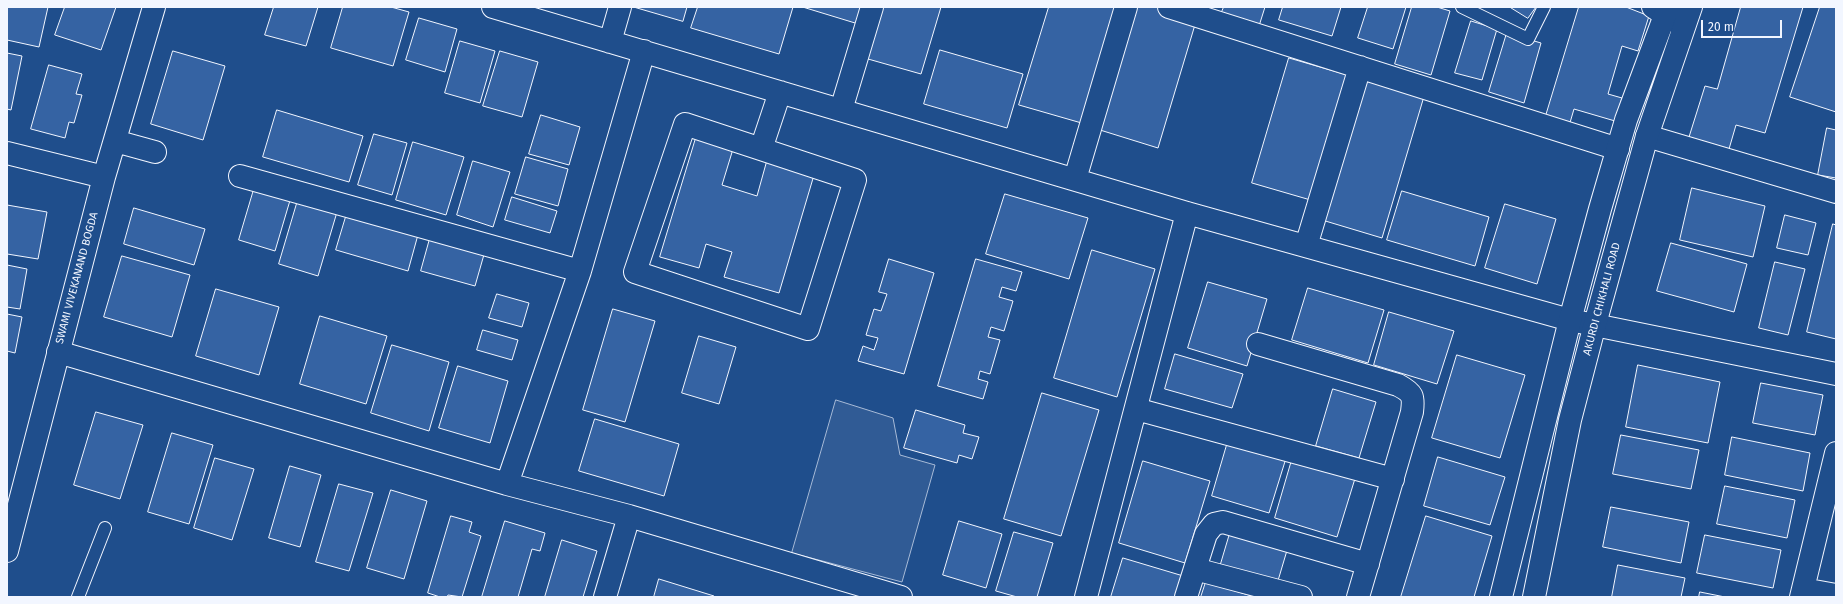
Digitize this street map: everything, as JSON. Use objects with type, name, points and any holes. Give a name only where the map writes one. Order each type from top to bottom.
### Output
[{"type":"street","name":"SWAMI VIVEKANAND BOGDA","points":[[7,551],[104,178],[154,7]]},
{"type":"street","points":[[493,7],[1187,213],[1570,320],[1836,374]]},
{"type":"street","points":[[610,42],[620,7]]},
{"type":"street","points":[[840,110],[872,7]]},
{"type":"street","points":[[1075,179],[1126,7]]},
{"type":"street","points":[[1169,7],[1618,149]]},
{"type":"street","points":[[1501,597],[1570,320],[1626,120],[1662,10],[1687,17]]},
{"type":"street","name":"AKURDI CHIKHALI ROAD","points":[[1534,597],[1570,420],[1595,324],[1647,136],[1687,17]]},
{"type":"street","points":[[506,484],[580,271],[644,51]]},
{"type":"street","points":[[1306,246],[1360,67]]},
{"type":"street","points":[[761,149],[780,92]]},
{"type":"street","points":[[685,124],[761,149],[855,180],[808,329],[635,272],[685,124]]},
{"type":"street","points":[[1647,136],[1836,192]]},
{"type":"street","points":[[114,141],[155,152]]},
{"type":"street","points":[[7,153],[104,178]]},
{"type":"street","points":[[240,176],[580,271]]},
{"type":"street","points":[[1086,597],[1187,213]]},
{"type":"street","points":[[1258,344],[1398,385],[1408,390],[1414,398],[1412,412],[1358,597]]},
{"type":"street","points":[[58,352],[506,484],[630,516],[845,589],[901,597]]},
{"type":"street","points":[[1136,409],[1393,479]]},
{"type":"street","points":[[1836,453],[1802,593],[1836,595]]},
{"type":"street","points":[[605,597],[630,516]]},
{"type":"street","points":[[1186,597],[1206,534],[1214,524],[1223,522],[1368,564]]},
{"type":"street","points":[[1196,569],[1301,597]]},
{"type":"lane","points":[[1462,7],[1528,39],[1544,7]]},
{"type":"lane","points":[[78,597],[105,528]]},
{"type":"shaded area","points":[[836,400],[893,418],[900,455],[935,465],[902,582],[792,553]]},
{"type":"building","points":[[7,7],[48,7],[39,47],[7,40]]},
{"type":"building","points":[[65,7],[116,7],[101,50],[55,35]]},
{"type":"building","points":[[274,7],[318,7],[306,46],[265,35]]},
{"type":"building","points":[[343,7],[391,7],[409,12],[393,66],[331,48]]},
{"type":"building","points":[[634,7],[687,7],[683,21]]},
{"type":"building","points":[[698,7],[793,7],[779,54],[691,28]]},
{"type":"building","points":[[803,7],[868,7],[863,25]]},
{"type":"building","points":[[876,7],[941,7],[921,74],[861,57]]},
{"type":"building","points":[[1049,7],[1121,7],[1085,124],[1019,105]]},
{"type":"building","points":[[1137,7],[1160,7],[1197,18],[1158,148],[1100,130]]},
{"type":"building","points":[[1224,7],[1265,7],[1259,26],[1221,14]]},
{"type":"building","points":[[1283,7],[1341,7],[1332,36],[1279,20]]},
{"type":"building","points":[[1368,7],[1406,7],[1393,49],[1358,38]]},
{"type":"building","points":[[1412,7],[1437,7],[1450,11],[1431,75],[1395,64]]},
{"type":"building","points":[[1510,7],[1536,7],[1528,18]]},
{"type":"building","points":[[1579,7],[1626,7],[1649,16],[1638,51],[1622,46],[1608,94],[1622,98],[1615,121],[1574,109],[1569,126],[1545,119]]},
{"type":"building","points":[[1741,7],[1803,7],[1765,133],[1736,125],[1729,149],[1689,137],[1705,86],[1717,89]]},
{"type":"building","points":[[1820,7],[1836,7],[1836,112],[1790,97]]},
{"type":"building","points":[[419,18],[457,29],[445,72],[406,60]]},
{"type":"building","points":[[1471,21],[1497,29],[1482,80],[1455,73]]},
{"type":"building","points":[[1507,33],[1541,43],[1524,103],[1489,92]]},
{"type":"building","points":[[460,41],[495,51],[480,103],[445,93]]},
{"type":"building","points":[[940,50],[1023,74],[1007,128],[924,104]]},
{"type":"building","points":[[173,51],[225,66],[203,140],[151,124]]},
{"type":"building","points":[[500,51],[538,62],[522,117],[483,106]]},
{"type":"building","points":[[7,53],[22,56],[11,110],[7,109]]},
{"type":"building","points":[[1289,58],[1351,76],[1314,201],[1252,183]]},
{"type":"building","points":[[49,65],[82,74],[76,94],[82,95],[74,123],[69,122],[65,138],[31,129]]},
{"type":"building","points":[[1365,76],[1425,93],[1382,238],[1322,220]]},
{"type":"building","points":[[277,110],[363,136],[349,182],[263,157]]},
{"type":"building","points":[[541,115],[580,127],[569,165],[529,154]]},
{"type":"building","points":[[1827,128],[1836,130],[1836,178],[1818,175]]},
{"type":"building","points":[[374,134],[407,143],[392,195],[358,185]]},
{"type":"building","points":[[696,138],[733,149],[722,185],[757,196],[767,160],[814,175],[779,293],[724,277],[732,252],[706,244],[699,268],[660,257]]},
{"type":"building","points":[[413,142],[464,157],[446,215],[396,200]]},
{"type":"building","points":[[526,157],[568,169],[558,206],[515,194]]},
{"type":"building","points":[[473,161],[510,172],[493,227],[457,215]]},
{"type":"building","points":[[255,186],[291,197],[275,251],[239,240]]},
{"type":"building","points":[[1692,188],[1765,206],[1753,257],[1680,240]]},
{"type":"building","points":[[1402,191],[1489,217],[1475,266],[1387,240]]},
{"type":"building","points":[[1005,194],[1088,218],[1069,279],[986,254]]},
{"type":"building","points":[[512,197],[557,211],[550,233],[505,220]]},
{"type":"building","points":[[298,200],[337,212],[318,276],[279,264]]},
{"type":"building","points":[[1505,204],[1556,219],[1537,284],[1485,268]]},
{"type":"building","points":[[7,205],[47,212],[38,259],[7,254]]},
{"type":"building","points":[[134,208],[205,229],[194,265],[124,244]]},
{"type":"building","points":[[348,210],[419,231],[408,271],[336,250]]},
{"type":"building","points":[[1785,215],[1816,223],[1808,255],[1777,248]]},
{"type":"building","points":[[1833,224],[1836,225],[1836,339],[1807,332]]},
{"type":"building","points":[[431,235],[485,251],[475,286],[421,271]]},
{"type":"building","points":[[1671,243],[1747,264],[1734,312],[1657,291]]},
{"type":"building","points":[[1092,250],[1155,269],[1117,397],[1054,378]]},
{"type":"building","points":[[122,256],[190,275],[172,337],[104,317]]},
{"type":"building","points":[[889,259],[934,273],[904,374],[858,361],[863,346],[874,350],[878,338],[866,335],[874,309],[881,311],[887,294],[879,292]]},
{"type":"building","points":[[976,259],[1022,272],[1016,291],[1002,287],[999,297],[1013,301],[1004,331],[991,327],[988,337],[1000,340],[990,374],[980,371],[978,379],[988,382],[983,399],[938,386]]},
{"type":"building","points":[[1775,262],[1805,269],[1788,335],[1759,328]]},
{"type":"building","points":[[7,265],[27,269],[20,309],[7,307]]},
{"type":"building","points":[[1208,282],[1267,299],[1247,366],[1188,348]]},
{"type":"building","points":[[1308,288],[1384,310],[1368,363],[1292,340]]},
{"type":"building","points":[[216,289],[279,307],[259,375],[196,356]]},
{"type":"building","points":[[497,294],[529,303],[522,327],[489,318]]},
{"type":"building","points":[[613,309],[655,321],[625,422],[583,410]]},
{"type":"building","points":[[1389,312],[1454,331],[1437,384],[1374,365]]},
{"type":"building","points":[[7,314],[22,317],[15,353],[7,351]]},
{"type":"building","points":[[320,316],[387,336],[366,404],[300,384]]},
{"type":"building","points":[[483,330],[518,340],[512,360],[477,350]]},
{"type":"building","points":[[699,336],[736,347],[719,404],[682,393]]},
{"type":"building","points":[[392,345],[449,362],[429,431],[371,413]]},
{"type":"building","points":[[1175,354],[1243,374],[1232,408],[1165,389]]},
{"type":"building","points":[[1457,355],[1525,375],[1500,458],[1432,438]]},
{"type":"building","points":[[1638,365],[1720,382],[1708,443],[1626,427]]},
{"type":"building","points":[[458,366],[508,381],[490,443],[439,428]]},
{"type":"building","points":[[1761,383],[1823,395],[1815,435],[1753,423]]},
{"type":"building","points":[[1333,389],[1376,402],[1359,458],[1316,446]]},
{"type":"building","points":[[1042,393],[1099,410],[1061,536],[1004,519]]},
{"type":"building","points":[[916,410],[965,425],[963,433],[979,437],[972,459],[959,455],[957,463],[904,448]]},
{"type":"building","points":[[96,412],[143,425],[120,499],[74,485]]},
{"type":"building","points":[[595,419],[679,444],[664,496],[579,471]]},
{"type":"building","points":[[172,433],[213,445],[189,524],[148,512]]},
{"type":"building","points":[[1621,435],[1699,450],[1691,489],[1613,474]]},
{"type":"building","points":[[1732,437],[1810,453],[1803,491],[1725,475]]},
{"type":"building","points":[[1229,438],[1287,455],[1269,513],[1212,496]]},
{"type":"building","points":[[1294,453],[1357,472],[1337,537],[1275,518]]},
{"type":"building","points":[[1438,457],[1505,477],[1490,525],[1424,506]]},
{"type":"building","points":[[215,458],[254,469],[232,540],[194,528]]},
{"type":"building","points":[[1143,461],[1210,481],[1185,563],[1119,543]]},
{"type":"building","points":[[290,466],[321,475],[300,547],[269,538]]},
{"type":"building","points":[[339,484],[373,493],[349,571],[316,562]]},
{"type":"building","points":[[1725,486],[1795,500],[1787,538],[1717,524]]},
{"type":"building","points":[[391,490],[427,501],[404,579],[367,568]]},
{"type":"building","points":[[1611,507],[1689,522],[1681,563],[1603,547]]},
{"type":"building","points":[[451,516],[472,522],[469,532],[481,536],[462,597],[448,595],[447,597],[440,597],[428,593]]},
{"type":"building","points":[[1426,516],[1492,536],[1474,597],[1401,597]]},
{"type":"building","points":[[505,521],[545,533],[540,551],[532,549],[518,597],[482,597]]},
{"type":"building","points":[[959,521],[1002,534],[986,588],[943,575]]},
{"type":"building","points":[[1231,530],[1288,547],[1277,584],[1220,567]]},
{"type":"building","points":[[1014,532],[1053,543],[1037,597],[1017,597],[996,591]]},
{"type":"building","points":[[1705,535],[1781,550],[1773,588],[1697,573]]},
{"type":"building","points":[[562,540],[597,551],[583,597],[545,597]]},
{"type":"building","points":[[1123,558],[1190,578],[1184,597],[1111,597]]},
{"type":"building","points":[[1618,565],[1685,578],[1681,597],[1612,597]]},
{"type":"building","points":[[659,579],[714,596],[714,597],[654,597]]},
{"type":"building","points":[[1206,582],[1255,597],[1201,597]]},
{"type":"building","points":[[1700,592],[1725,597],[1699,597]]}]
